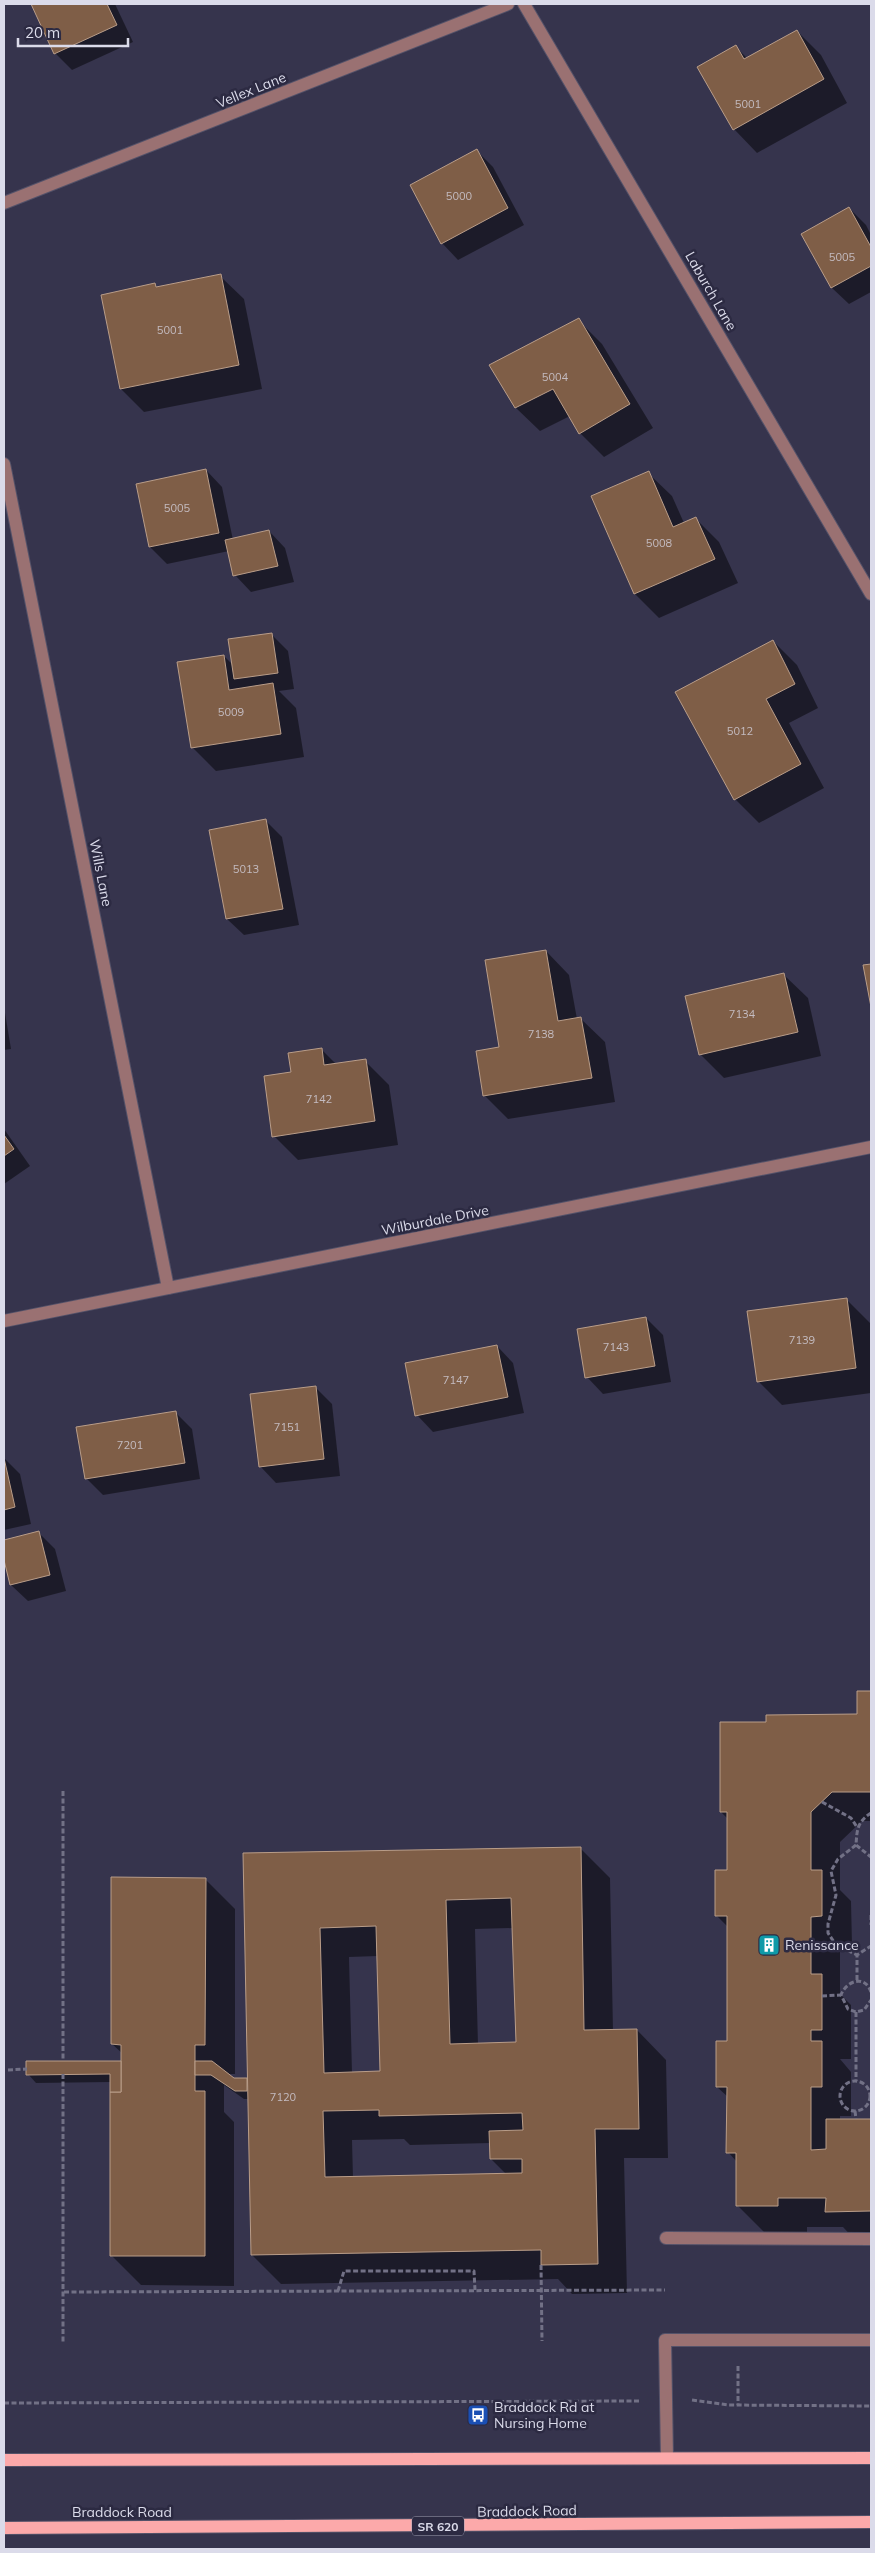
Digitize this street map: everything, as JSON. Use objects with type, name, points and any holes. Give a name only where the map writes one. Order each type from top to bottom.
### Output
[{"type":"main road","points":[[4,2460],[871,2458]]},
{"type":"main road","name":"Braddock Road","points":[[4,2528],[871,2522]]},
{"type":"street","name":"Vellex Lane","points":[[4,203],[508,4]]},
{"type":"street","name":"Laburch Lane","points":[[524,4],[871,594]]},
{"type":"street","name":"Wills Lane","points":[[4,464],[168,1288]]},
{"type":"street","name":"Wilburdale Drive","points":[[4,1321],[871,1147]]},
{"type":"street","points":[[666,2238],[871,2239]]},
{"type":"street","points":[[667,2458],[665,2340],[871,2340]]},
{"type":"path","points":[[62,1791],[63,2061]]},
{"type":"path","points":[[822,1802],[850,1818],[857,1827]]},
{"type":"path","points":[[857,1955],[836,1945],[828,1933],[828,1924],[836,1895],[831,1871],[838,1859],[856,1845],[857,1827],[863,1818],[871,1813]]},
{"type":"path","points":[[856,1845],[871,1857]]},
{"type":"path","points":[[871,1915],[871,1925]]},
{"type":"path","points":[[857,1955],[871,1946]]},
{"type":"path","points":[[857,1955],[857,1980]]},
{"type":"path","points":[[871,1992],[865,1983],[857,1980],[850,1982],[844,1988],[841,1995],[848,2009],[856,2012],[864,2010],[871,2000]]},
{"type":"path","points":[[822,1996],[841,1995]]},
{"type":"path","points":[[856,2012],[856,2081]]},
{"type":"path","points":[[8,2070],[27,2069]]},
{"type":"path","points":[[63,2074],[63,2342]]},
{"type":"path","points":[[856,2081],[864,2083],[869,2089],[871,2097],[863,2110],[855,2111],[847,2109],[842,2103],[840,2095],[842,2087],[848,2082],[856,2081]]},
{"type":"path","points":[[855,2111],[856,2119]]},
{"type":"path","points":[[541,2265],[542,2341]]},
{"type":"path","points":[[338,2291],[344,2271],[474,2271],[475,2290]]},
{"type":"path","points":[[64,2292],[665,2290]]},
{"type":"path","points":[[738,2361],[738,2405]]},
{"type":"path","points":[[699,2400],[738,2405],[871,2406]]},
{"type":"path","points":[[4,2403],[636,2402]]},
{"type":"building","points":[[31,4],[107,4],[117,25],[54,54]]},
{"type":"building","points":[[797,30],[824,79],[733,130],[697,67],[736,45],[744,59]]},
{"type":"building","points":[[477,149],[508,208],[441,244],[410,185]]},
{"type":"building","points":[[849,207],[871,247],[871,266],[831,288],[801,234]]},
{"type":"building","points":[[221,274],[239,365],[120,389],[101,295],[155,283],[156,287]]},
{"type":"building","points":[[579,318],[630,404],[579,434],[553,389],[515,408],[489,365]]},
{"type":"building","points":[[206,469],[219,533],[149,547],[136,484]]},
{"type":"building","points":[[649,471],[673,527],[696,517],[715,559],[634,594],[591,496]]},
{"type":"building","points":[[269,530],[278,566],[233,576],[225,540]]},
{"type":"building","points":[[272,633],[278,673],[234,679],[228,639]]},
{"type":"building","points":[[773,640],[795,684],[766,699],[801,764],[734,800],[675,692]]},
{"type":"building","points":[[224,655],[229,690],[273,683],[281,734],[191,748],[177,662]]},
{"type":"building","points":[[266,819],[283,909],[226,919],[209,830]]},
{"type":"building","points":[[546,950],[558,1021],[581,1017],[592,1078],[483,1096],[476,1051],[499,1047],[485,960]]},
{"type":"building","points":[[871,964],[871,1007],[863,965]]},
{"type":"building","points":[[784,973],[798,1032],[699,1055],[685,996]]},
{"type":"building","points":[[322,1048],[324,1065],[366,1059],[375,1121],[272,1137],[264,1076],[291,1072],[288,1053]]},
{"type":"building","points":[[4,1135],[14,1149],[4,1156]]},
{"type":"building","points":[[847,1298],[856,1368],[757,1382],[747,1311]]},
{"type":"building","points":[[646,1317],[655,1366],[585,1378],[577,1329]]},
{"type":"building","points":[[497,1345],[508,1397],[415,1416],[405,1363]]},
{"type":"building","points":[[316,1386],[324,1459],[259,1467],[250,1394]]},
{"type":"building","points":[[176,1411],[185,1463],[85,1479],[76,1427]]},
{"type":"building","points":[[4,1458],[15,1507],[4,1510]]},
{"type":"building","points":[[39,1531],[50,1575],[10,1585],[4,1560],[4,1540]]},
{"type":"building","name":"Renissance","points":[[857,1691],[871,1691],[871,1792],[832,1792],[811,1812],[811,1870],[822,1870],[822,1916],[811,1917],[811,1974],[822,1974],[822,2030],[811,2030],[811,2041],[822,2041],[822,2087],[811,2087],[811,2150],[826,2149],[826,2119],[871,2119],[871,2211],[825,2212],[826,2198],[778,2198],[778,2206],[736,2206],[736,2153],[726,2153],[727,2087],[716,2087],[716,2041],[727,2041],[727,1916],[715,1916],[715,1870],[727,1870],[727,1812],[720,1812],[720,1722],[766,1722],[766,1715],[857,1714]]},
{"type":"building","points":[[581,1847],[584,2030],[637,2029],[639,2129],[595,2129],[598,2264],[541,2265],[541,2250],[251,2255],[243,1853]],"holes":[[[511,1898],[516,2042],[450,2044],[446,1900]],[[376,1926],[380,2071],[324,2073],[320,1928]],[[379,2110],[379,2116],[522,2113],[523,2130],[489,2131],[490,2159],[522,2159],[522,2173],[325,2177],[323,2111]]]},
{"type":"building","points":[[111,1877],[206,1878],[205,2045],[195,2045],[195,2091],[205,2091],[205,2256],[110,2256],[110,2092],[121,2092],[121,2045],[111,2044]]},
{"type":"building","points":[[26,2061],[121,2061],[121,2092],[110,2092],[110,2074],[26,2075]]},
{"type":"building","points":[[195,2061],[212,2061],[234,2078],[247,2078],[247,2091],[235,2091],[211,2075],[195,2075]]},
{"type":"place","name":"Renissance","points":[[769,1945]]},
{"type":"place","name":"Braddock Rd at Nursing Home","points":[[478,2415]]}]
